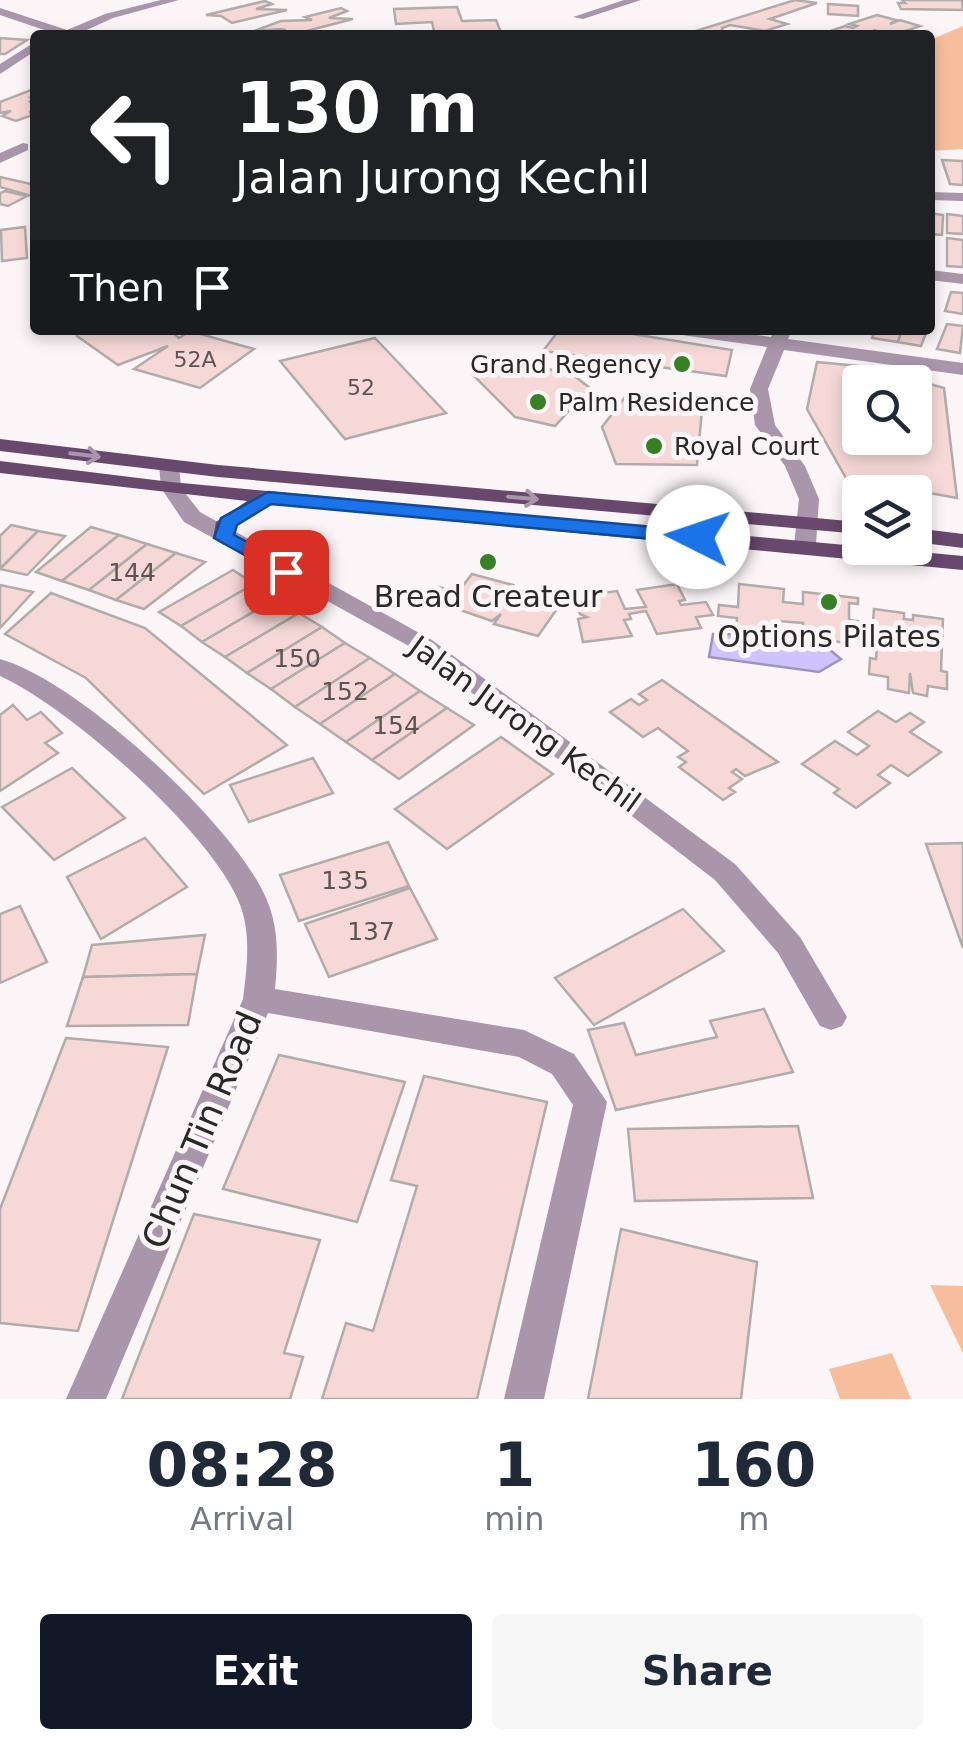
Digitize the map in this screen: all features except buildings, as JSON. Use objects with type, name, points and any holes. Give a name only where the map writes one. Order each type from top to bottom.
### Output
[{"type":"main road","points":[[0,445],[169,465],[842,526]]},
{"type":"main road","points":[[0,467],[268,498],[805,545],[963,563]]},
{"type":"main road","points":[[224,538],[228,522],[268,498]]},
{"type":"main road","points":[[662,534],[679,530],[684,522],[666,508]]},
{"type":"main road","points":[[932,537],[963,542]]},
{"type":"street","points":[[67,30],[97,14],[154,0]]},
{"type":"street","points":[[71,30],[174,0]]},
{"type":"street","points":[[579,17],[636,0]]},
{"type":"street","points":[[0,11],[50,30]]},
{"type":"street","points":[[0,70],[30,49]]},
{"type":"street","points":[[0,79],[30,60]]},
{"type":"street","points":[[0,142],[23,147],[0,158]]},
{"type":"street","points":[[935,196],[963,198]]},
{"type":"street","points":[[935,276],[963,279]]},
{"type":"street","points":[[752,335],[963,370]]},
{"type":"street","points":[[780,337],[759,390],[765,424],[795,466],[809,499],[805,545]]},
{"type":"street","points":[[169,465],[171,488]]},
{"type":"street","name":"Jalan Jurong Kechil","points":[[171,488],[184,510],[224,538],[424,645],[725,872],[790,945],[831,1017]]},
{"type":"street","name":"Chun Tin Road","points":[[0,668],[55,694],[210,835],[250,892],[264,932],[259,1000],[86,1399]]},
{"type":"street","points":[[259,1000],[524,1044],[563,1064],[590,1102],[524,1399]]},
{"type":"shaded area","points":[[963,26],[963,149],[935,151],[935,38]]},
{"type":"shaded area","points":[[713,634],[734,634],[769,645],[824,645],[841,659],[819,672],[709,657]]},
{"type":"shaded area","points":[[930,1285],[963,1286],[963,1353]]},
{"type":"shaded area","points":[[892,1353],[911,1399],[840,1399],[829,1369]]},
{"type":"place","name":"Grand Regency","points":[[682,364]]},
{"type":"place","name":"Palm Residence","points":[[538,402]]},
{"type":"place","name":"Royal Court","points":[[654,446]]},
{"type":"place","name":"Bread Createur","points":[[488,562]]},
{"type":"place","name":"Options Pilates","points":[[829,602]]},
{"type":"route","points":[[286,572],[224,538],[228,522],[268,498],[698,537]]}]
